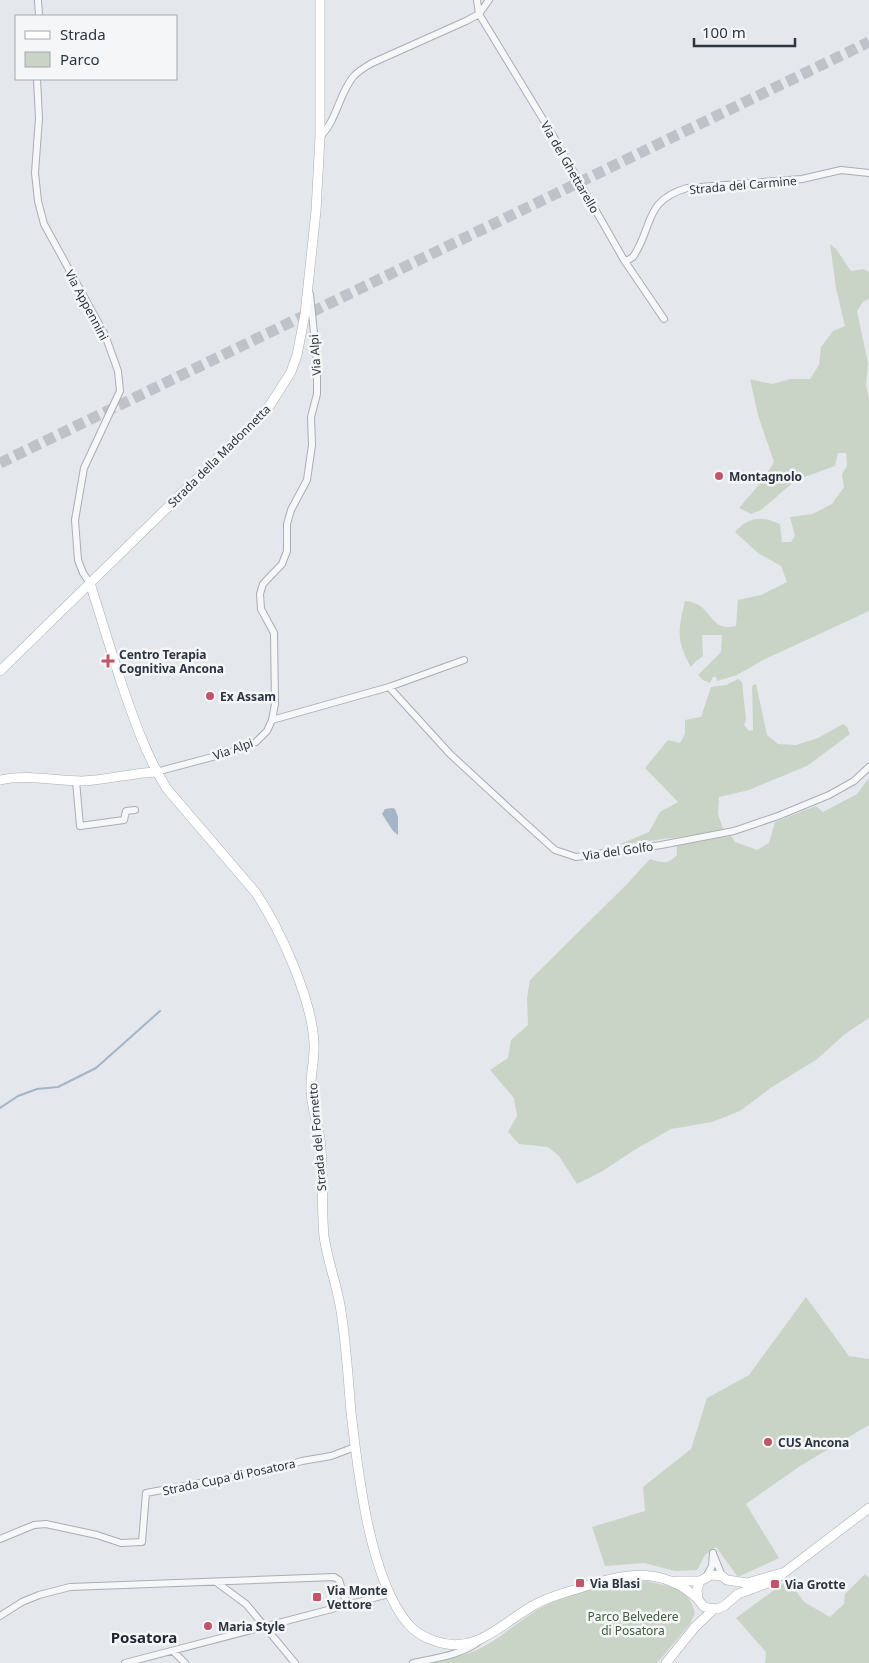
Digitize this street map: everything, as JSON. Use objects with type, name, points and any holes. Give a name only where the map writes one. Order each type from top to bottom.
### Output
[{"type":"street","points":[[38,0],[39,15]]},
{"type":"street","name":"Strada della Madonnetta","points":[[0,671],[255,422],[270,405],[291,372],[297,355],[305,314],[316,211],[320,137],[320,0]]},
{"type":"street","points":[[477,0],[479,14]]},
{"type":"street","points":[[320,137],[328,130],[351,79],[359,70],[479,14],[489,0]]},
{"type":"street","name":"Via del Ghettarello","points":[[479,14],[552,134],[624,260],[664,319]]},
{"type":"street","name":"Via Appennini","points":[[37,80],[38,118],[35,173],[38,201],[44,224],[105,335],[118,371],[120,391],[84,468],[74,520],[78,560],[83,573],[90,583]]},
{"type":"street","name":"Strada del Carmine","points":[[624,260],[633,257],[655,209],[662,200],[672,193],[687,188],[802,180],[840,170],[869,173]]},
{"type":"street","name":"Via Alpi","points":[[0,780],[27,777],[76,781],[156,772],[231,752],[256,742],[267,731],[272,720],[275,704],[274,633],[261,608],[260,594],[264,584],[282,564],[287,551],[287,524],[291,510],[308,480],[312,445],[311,417],[317,394],[317,364],[309,283]]},
{"type":"street","name":"Strada del Fornetto","points":[[90,583],[134,720],[156,772],[167,789],[256,893],[268,911],[284,945],[311,1018],[315,1045],[311,1090],[320,1145],[325,1240],[340,1305],[355,1447],[374,1552],[389,1594],[408,1623],[417,1633],[429,1640],[452,1645],[481,1640]]},
{"type":"street","points":[[272,720],[389,687],[464,660]]},
{"type":"street","name":"Via del Golfo","points":[[389,687],[450,754],[514,813],[555,850],[576,857],[661,845],[734,831],[778,816],[829,795],[854,782],[869,768]]},
{"type":"street","points":[[76,781],[80,826],[124,820],[126,811],[134,810]]},
{"type":"street","name":"Strada Cupa di Posatora","points":[[0,1539],[34,1525],[46,1524],[97,1535],[121,1543],[142,1542],[146,1494],[272,1470],[302,1461],[330,1456],[355,1447]]},
{"type":"street","points":[[413,1663],[469,1648],[541,1601],[614,1577],[632,1574],[647,1575],[671,1581],[686,1588],[708,1608],[721,1608],[738,1594],[773,1581],[869,1508]]},
{"type":"street","points":[[695,1626],[699,1601],[697,1590],[712,1566],[713,1553],[732,1591],[728,1603]]},
{"type":"street","points":[[671,1581],[703,1579],[715,1575],[747,1583],[782,1573]]},
{"type":"street","points":[[0,1616],[22,1602],[39,1595],[70,1587],[334,1578],[339,1580],[347,1605]]},
{"type":"street","points":[[215,1582],[246,1604],[295,1663]]},
{"type":"street","points":[[125,1663],[389,1594]]},
{"type":"street","points":[[666,1663],[695,1626],[714,1609]]},
{"type":"street","points":[[173,1651],[184,1662]]},
{"type":"green space","points":[[830,244],[836,249],[851,271],[864,269],[869,272],[869,299],[863,302],[857,311],[868,363],[866,385],[869,399],[869,611],[763,660],[737,675],[717,681],[716,677],[713,677],[710,683],[698,675],[721,652],[722,635],[702,635],[703,656],[691,667],[683,650],[680,635],[685,601],[701,607],[720,625],[727,627],[736,626],[738,600],[761,595],[787,582],[781,566],[758,553],[735,532],[751,520],[762,519],[780,524],[782,542],[791,542],[795,536],[790,517],[813,514],[832,504],[844,487],[842,474],[847,466],[846,453],[838,453],[835,466],[796,480],[761,510],[751,514],[739,508],[763,480],[774,462],[758,415],[750,379],[772,384],[791,379],[810,379],[819,365],[821,347],[833,331],[845,326],[836,288]]},
{"type":"green space","points":[[738,679],[742,682],[746,720],[744,725],[749,731],[753,730],[752,686],[756,684],[767,735],[778,744],[796,745],[818,738],[843,724],[847,727],[850,734],[807,766],[749,790],[719,797],[718,814],[723,829],[709,833],[618,845],[649,832],[660,812],[678,802],[645,768],[668,740],[680,743],[685,734],[685,720],[701,717],[711,687],[726,685]]},
{"type":"green space","points":[[869,778],[869,1018],[845,1034],[816,1060],[772,1087],[740,1111],[712,1122],[671,1129],[601,1172],[577,1184],[559,1156],[548,1147],[519,1144],[508,1132],[517,1116],[514,1098],[490,1070],[508,1058],[511,1040],[528,1025],[527,998],[530,980],[650,859],[667,862],[677,855],[677,845],[731,836],[735,842],[757,850],[769,843],[775,822],[816,806],[823,812],[857,794]]},
{"type":"green space","name":"CUS Ancona","points":[[806,1297],[849,1356],[869,1359],[869,1425],[800,1466],[746,1504],[779,1558],[738,1577],[716,1547],[705,1555],[697,1570],[675,1571],[644,1563],[605,1566],[592,1527],[645,1511],[643,1487],[691,1449],[707,1398],[749,1375]]},
{"type":"green space","points":[[865,1574],[869,1578],[869,1663],[765,1663],[766,1652],[736,1618],[788,1580],[804,1602],[830,1617],[844,1604],[845,1594]]},
{"type":"green space","name":"Parco Belvedere di Posatora","points":[[647,1581],[672,1587],[683,1592],[692,1604],[695,1613],[690,1624],[657,1663],[430,1663],[475,1651],[532,1613],[562,1598],[623,1583]]},
{"type":"water","points":[[393,808],[398,817],[398,835],[393,831],[382,814],[385,809]]},
{"type":"waterway","points":[[0,1108],[18,1096],[37,1089],[58,1087],[96,1068],[160,1011]]},
{"type":"tunnel","points":[[0,463],[869,42]]},
{"type":"place","name":"Montagnolo","points":[[719,476]]},
{"type":"place","name":"Centro Terapia Cognitiva Ancona","points":[[108,661]]},
{"type":"place","name":"Ex Assam","points":[[210,696]]},
{"type":"place","name":"CUS Ancona","points":[[768,1442]]},
{"type":"place","name":"Via Blasi","points":[[580,1583]]},
{"type":"place","name":"Via Grotte","points":[[775,1584]]},
{"type":"place","name":"Via Monte Vettore","points":[[317,1597]]},
{"type":"place","name":"Maria Style","points":[[208,1626]]},
{"type":"district","name":"Posatora","points":[[144,1637]]}]
